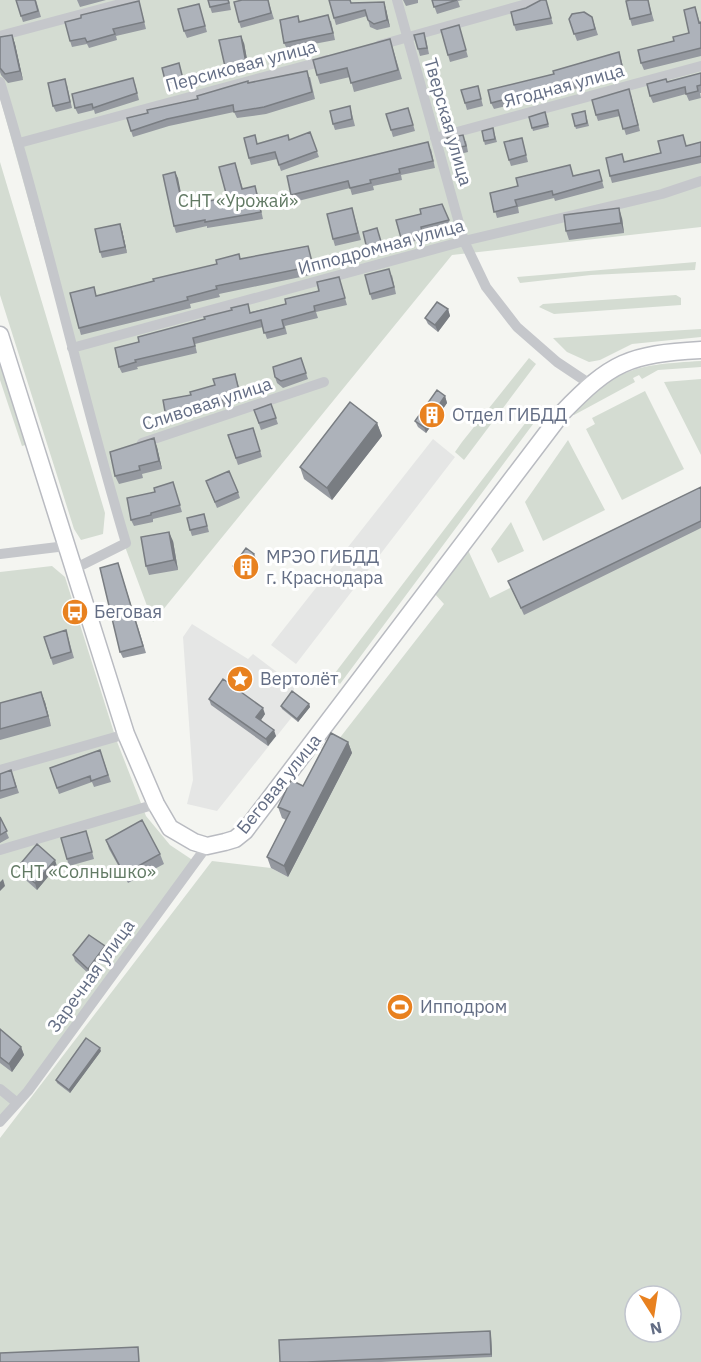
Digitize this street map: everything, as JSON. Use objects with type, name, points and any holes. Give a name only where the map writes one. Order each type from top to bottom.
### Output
[{"type":"street","points":[[0,36],[135,0]]},
{"type":"street","name":"Тверская улица","points":[[397,0],[469,253],[486,286],[516,327],[557,362],[590,384]]},
{"type":"street","points":[[373,47],[541,0]]},
{"type":"street","name":"Персиковая улица","points":[[19,143],[339,56]]},
{"type":"street","name":"Ягодная улица","points":[[435,138],[701,66]]},
{"type":"street","points":[[0,82],[19,143],[100,457],[126,543],[74,569]]},
{"type":"street","name":"Ипподромная улица","points":[[72,348],[464,241],[628,202],[701,181]]},
{"type":"street","points":[[0,335],[126,734],[156,804],[170,828],[185,838],[207,846]]},
{"type":"street","name":"Беговая улица","points":[[207,846],[235,839],[245,831],[562,413],[590,384],[604,372],[623,362],[656,355],[701,350]]},
{"type":"street","name":"Сливовая улица","points":[[134,446],[324,382]]},
{"type":"street","points":[[100,457],[111,453]]},
{"type":"street","points":[[0,554],[66,546]]},
{"type":"street","points":[[0,770],[126,734]]},
{"type":"street","points":[[0,850],[156,804]]},
{"type":"street","name":"Заречная улица","points":[[0,1122],[28,1091],[207,846]]},
{"type":"street","points":[[0,1089],[16,1102]]},
{"type":"shaded area","points":[[433,439],[455,457],[296,664],[271,645]]},
{"type":"shaded area","points":[[192,624],[248,659],[253,654],[294,685],[294,695],[282,709],[292,717],[217,811],[187,804],[193,780],[183,637]]},
{"type":"green space","name":"СНТ «Урожай»","points":[[0,0],[701,0],[701,227],[452,255],[153,622],[124,544],[0,98]]},
{"type":"green space","points":[[0,162],[105,513],[103,534],[81,540],[74,529],[0,295]]},
{"type":"green space","points":[[696,262],[695,270],[591,275],[520,283],[517,277]]},
{"type":"green space","points":[[676,295],[681,298],[681,305],[554,314],[539,307],[543,304]]},
{"type":"green space","points":[[701,329],[701,337],[632,344],[600,360],[589,362],[567,352],[553,338]]},
{"type":"green space","points":[[0,356],[29,444],[22,446],[0,380]]},
{"type":"green space","points":[[529,358],[536,364],[464,460],[455,452]]},
{"type":"green space","points":[[701,361],[701,367],[658,370],[642,379],[639,375],[633,378],[635,382],[574,415],[571,412],[603,386],[630,371],[660,364]]},
{"type":"green space","points":[[701,379],[701,455],[664,382]]},
{"type":"green space","points":[[645,391],[684,469],[622,500],[586,429],[595,424],[592,418]]},
{"type":"green space","points":[[536,409],[542,412],[340,684],[332,677]]},
{"type":"green space","points":[[568,440],[605,510],[543,541],[525,502]]},
{"type":"green space","points":[[511,522],[524,551],[498,563],[491,549]]},
{"type":"green space","name":"Ипподром","points":[[701,528],[701,1362],[0,1362],[0,1138],[212,861],[271,868],[288,877],[352,753],[335,744],[444,604],[434,593],[468,550],[490,598],[510,588]]},
{"type":"green space","name":"СНТ «Солнышко»","points":[[52,566],[65,577],[116,739],[146,816],[170,845],[194,861],[28,1085],[0,1119],[0,572]]},
{"type":"building","points":[[16,0],[35,0],[38,11],[21,16]]},
{"type":"building","points":[[208,0],[228,0],[229,3],[210,7]]},
{"type":"building","points":[[268,0],[271,13],[239,22],[234,2]]},
{"type":"building","points":[[329,0],[350,0],[351,3],[384,2],[387,20],[374,24],[368,20],[365,10],[334,18]]},
{"type":"building","points":[[432,0],[457,0],[434,7]]},
{"type":"building","points":[[541,0],[546,0],[551,18],[514,25],[511,12],[526,8]]},
{"type":"building","points":[[648,0],[651,14],[630,19],[626,1]]},
{"type":"building","points":[[139,1],[144,22],[113,29],[115,34],[87,42],[85,38],[70,41],[65,22],[81,18],[81,15]]},
{"type":"building","points":[[199,4],[205,26],[184,31],[178,9]]},
{"type":"building","points":[[695,7],[699,23],[701,22],[701,48],[641,63],[638,50],[674,41],[673,37],[689,33],[684,10]]},
{"type":"building","points":[[584,12],[592,17],[595,29],[574,34],[569,19],[572,14]]},
{"type":"building","points":[[328,15],[333,33],[284,43],[280,20],[298,16],[299,22]]},
{"type":"building","points":[[459,25],[466,50],[448,55],[441,30]]},
{"type":"building","points":[[424,33],[427,48],[418,49],[414,35]]},
{"type":"building","points":[[12,35],[20,71],[5,74],[0,68],[0,37]]},
{"type":"building","points":[[241,36],[245,66],[226,71],[219,40]]},
{"type":"building","points":[[390,39],[398,70],[351,83],[347,68],[317,75],[313,60]]},
{"type":"building","points":[[619,52],[623,71],[550,87],[551,91],[530,97],[529,93],[491,103],[488,90],[554,74],[553,71]]},
{"type":"building","points":[[179,63],[183,79],[166,84],[162,68]]},
{"type":"building","points":[[307,71],[312,92],[264,107],[234,112],[233,105],[167,119],[131,131],[127,118],[148,113],[147,110],[198,99],[197,96],[248,81],[248,83]]},
{"type":"building","points":[[701,73],[701,85],[697,86],[698,91],[686,94],[685,87],[650,96],[647,84],[666,79],[667,82]]},
{"type":"building","points":[[133,78],[137,93],[93,108],[92,104],[75,108],[72,94]]},
{"type":"building","points":[[65,79],[70,102],[53,106],[48,83]]},
{"type":"building","points":[[478,86],[481,99],[465,103],[461,90]]},
{"type":"building","points":[[629,89],[638,125],[623,129],[618,110],[596,115],[592,100]]},
{"type":"building","points":[[350,106],[352,119],[333,124],[330,111]]},
{"type":"building","points":[[408,108],[413,125],[391,130],[386,114]]},
{"type":"building","points":[[585,111],[587,123],[575,126],[572,114]]},
{"type":"building","points":[[545,112],[548,124],[532,128],[529,117]]},
{"type":"building","points":[[493,128],[495,139],[484,141],[482,131]]},
{"type":"building","points":[[310,132],[317,151],[279,165],[275,152],[249,158],[244,138],[255,135],[257,144],[288,135],[289,140]]},
{"type":"building","points":[[463,135],[466,146],[449,149],[447,138]]},
{"type":"building","points":[[683,135],[686,146],[701,142],[701,156],[610,176],[606,158],[622,154],[624,162],[661,153],[658,141]]},
{"type":"building","points":[[522,138],[526,155],[509,160],[504,142]]},
{"type":"building","points":[[428,142],[433,161],[399,169],[400,173],[370,180],[371,183],[350,188],[348,181],[291,195],[287,176]]},
{"type":"building","points":[[235,163],[242,189],[255,186],[261,212],[174,226],[163,175],[175,172],[183,207],[227,197],[219,167]]},
{"type":"building","points":[[570,165],[573,176],[599,170],[602,181],[553,195],[552,191],[515,200],[517,206],[494,212],[490,193],[518,186],[516,178]]},
{"type":"building","points":[[442,204],[449,220],[421,227],[422,232],[401,238],[396,220],[421,214],[420,209]]},
{"type":"building","points":[[352,208],[358,233],[333,239],[327,214]]},
{"type":"building","points":[[619,208],[621,223],[566,231],[564,215]]},
{"type":"building","points":[[120,224],[125,247],[100,252],[95,229]]},
{"type":"building","points":[[377,228],[382,245],[367,249],[363,232]]},
{"type":"building","points":[[308,246],[313,266],[216,286],[217,289],[187,297],[188,300],[79,328],[70,293],[94,287],[96,296],[154,281],[153,279],[217,264],[216,260],[239,254],[240,259]]},
{"type":"building","points":[[389,269],[394,287],[370,294],[365,275]]},
{"type":"building","points":[[339,277],[345,298],[314,306],[315,311],[282,320],[284,328],[264,333],[261,320],[193,338],[195,346],[135,360],[136,362],[119,367],[115,348],[139,342],[138,337],[205,319],[204,317],[248,304],[250,313],[286,304],[285,299],[319,291],[317,282]]},
{"type":"building","points":[[437,302],[448,309],[435,325],[425,318]]},
{"type":"building","points":[[301,358],[306,373],[281,381],[275,377],[273,367]]},
{"type":"building","points":[[235,374],[240,395],[166,417],[163,400],[191,395],[190,392],[215,385],[213,379]]},
{"type":"building","points":[[437,390],[445,396],[424,427],[415,421]]},
{"type":"building","points":[[350,402],[377,423],[327,488],[300,467]]},
{"type":"building","points":[[271,404],[276,418],[259,423],[254,410]]},
{"type":"building","points":[[253,428],[260,451],[236,458],[228,435]]},
{"type":"building","points":[[154,438],[159,461],[139,466],[140,470],[115,476],[110,452]]},
{"type":"building","points":[[229,471],[238,492],[215,502],[206,481]]},
{"type":"building","points":[[173,482],[180,505],[131,520],[127,498],[155,492],[154,488]]},
{"type":"building","points":[[701,487],[701,521],[521,608],[508,581]]},
{"type":"building","points":[[204,514],[207,526],[190,530],[187,518]]},
{"type":"building","points":[[169,532],[174,560],[146,566],[141,537]]},
{"type":"building","points":[[246,548],[254,554],[241,572],[233,566]]},
{"type":"building","points":[[118,563],[143,646],[120,652],[100,568]]},
{"type":"building","points":[[66,630],[71,652],[51,658],[44,637]]},
{"type":"building","points":[[223,679],[263,708],[256,717],[274,730],[266,739],[209,699]]},
{"type":"building","points":[[292,691],[309,704],[297,719],[281,706]]},
{"type":"building","points":[[41,692],[48,716],[0,729],[0,703]]},
{"type":"building","points":[[331,733],[348,742],[284,866],[267,857],[290,812],[278,807],[291,780],[303,786]]},
{"type":"building","points":[[100,750],[108,775],[91,781],[90,776],[57,788],[50,768]]},
{"type":"building","points":[[11,770],[16,787],[0,791],[0,774]]},
{"type":"building","points":[[0,817],[7,831],[0,835]]},
{"type":"building","points":[[142,820],[160,854],[124,874],[106,840]]},
{"type":"building","points":[[86,831],[92,852],[67,859],[61,838]]},
{"type":"building","points":[[37,844],[55,860],[35,883],[17,868]]},
{"type":"building","points":[[89,935],[105,946],[88,969],[73,955]]},
{"type":"building","points":[[0,1029],[21,1047],[9,1064],[0,1057]]},
{"type":"building","points":[[86,1038],[100,1048],[69,1090],[56,1080]]},
{"type":"building","points":[[490,1331],[491,1354],[280,1362],[279,1340]]},
{"type":"building","points":[[138,1347],[139,1362],[0,1362],[0,1353]]},
{"type":"place","name":"Отдел ГИБДД","points":[[432,415]]},
{"type":"place","name":"МРЭО ГИБДД г. Краснодара","points":[[246,567]]},
{"type":"place","name":"Беговая","points":[[75,612]]},
{"type":"place","name":"Вертолёт","points":[[240,679]]},
{"type":"place","name":"Ипподром","points":[[400,1007]]}]
